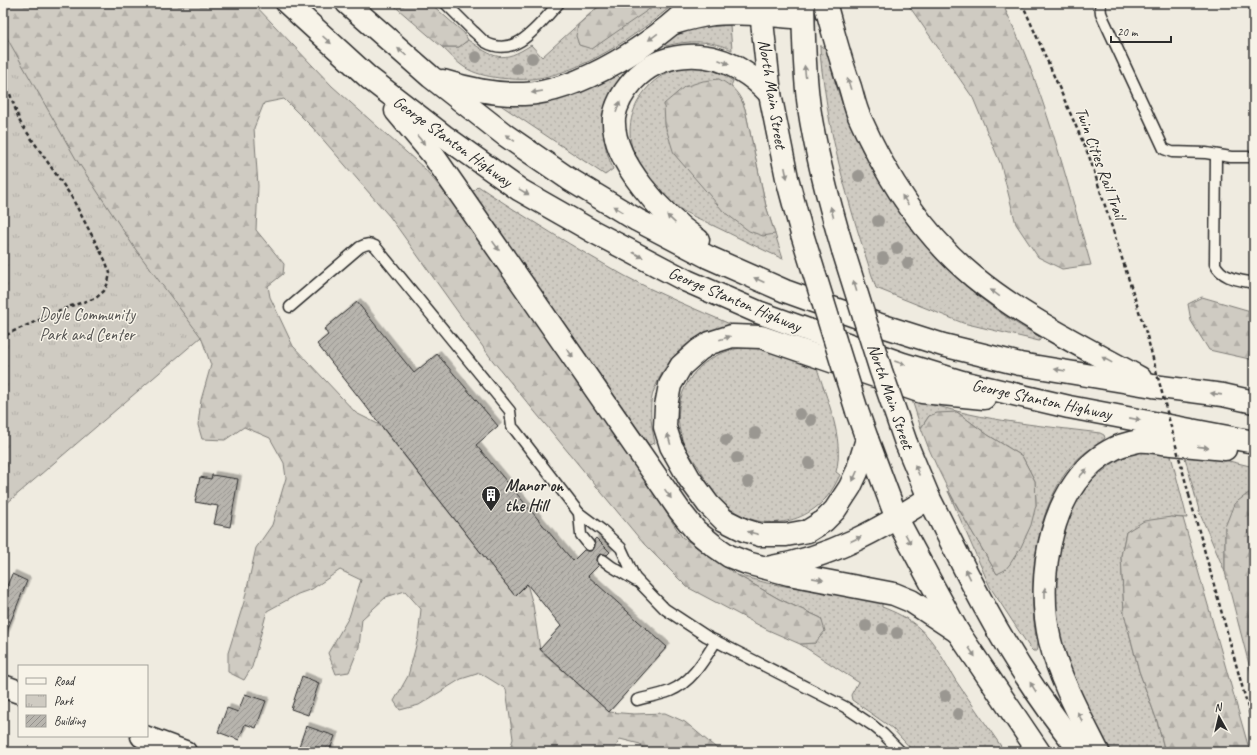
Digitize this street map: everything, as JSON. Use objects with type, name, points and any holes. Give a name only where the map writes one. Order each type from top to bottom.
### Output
[{"type":"main road","name":"George Stanton Highway","points":[[287,3],[369,78],[444,136],[520,190],[592,231],[687,281],[758,312],[903,364],[962,382],[1069,407],[1254,442]]},
{"type":"main road","name":"George Stanton Highway","points":[[347,3],[431,77],[505,135],[569,179],[637,220],[708,256],[795,295],[943,345],[1020,364],[1153,386],[1223,395],[1254,402]]},
{"type":"main road","points":[[431,77],[468,88],[496,92],[524,94],[552,90],[572,84],[593,75],[643,44],[673,23],[694,3]]},
{"type":"main road","points":[[825,3],[840,58],[859,115],[887,173],[918,219],[973,277],[1013,306],[1153,386]]},
{"type":"main road","points":[[673,23],[695,17],[714,14],[742,13],[761,9],[803,10]]},
{"type":"main road","name":"North Main Street","points":[[761,9],[770,94],[787,178],[802,234],[867,439],[897,519],[958,632],[1039,752]]},
{"type":"main road","name":"North Main Street","points":[[803,10],[804,61],[811,123],[822,173],[843,250],[881,371],[906,443],[929,498],[982,604],[1004,642],[1037,693],[1081,752]]},
{"type":"main road","points":[[735,268],[674,222],[644,189],[624,158],[617,136],[614,118],[622,95],[635,78],[661,61],[673,57],[702,55],[715,59],[738,68],[759,83],[770,94]]},
{"type":"main road","points":[[369,78],[433,154],[562,342],[680,511],[696,531],[729,556],[747,563],[789,574],[894,594],[911,601],[958,632]]},
{"type":"main road","points":[[867,439],[857,472],[850,487],[835,510],[824,520],[808,530],[786,535],[760,535],[744,530],[724,520],[708,504],[689,478],[671,446],[666,427],[666,406],[670,385],[681,366],[699,350],[710,343],[732,336],[761,337],[922,392],[1069,407]]},
{"type":"main road","points":[[1098,752],[1063,680],[1050,641],[1045,613],[1045,577],[1049,547],[1058,513],[1074,482],[1092,463],[1115,448],[1140,441],[1254,452]]},
{"type":"main road","points":[[766,568],[786,565],[834,550],[878,530],[929,498]]},
{"type":"main road","points":[[3,686],[18,692]]},
{"type":"main road","points":[[145,737],[185,752]]},
{"type":"lane","points":[[445,3],[484,41],[495,46],[505,47],[513,45],[529,35],[559,3]]},
{"type":"lane","points":[[1100,3],[1104,20],[1164,149],[1172,152],[1206,153],[1234,158],[1254,157]]},
{"type":"lane","points":[[1216,155],[1215,264],[1218,270],[1226,276],[1254,283]]},
{"type":"lane","points":[[290,307],[360,247],[366,244],[372,244],[375,246],[510,411],[512,427],[579,513],[603,531],[621,548],[632,573],[638,582],[665,609],[680,620],[716,641],[851,711],[884,734],[901,752]]},
{"type":"lane","points":[[579,513],[581,535],[589,545]]},
{"type":"lane","points":[[603,560],[638,582]]},
{"type":"lane","points":[[637,700],[670,690],[686,681],[703,662],[716,641]]},
{"type":"path","name":"Twin Cities Rail Trail","points":[[1022,3],[1089,156],[1147,336],[1189,495],[1254,729]]},
{"type":"path","points":[[3,82],[10,94],[20,122],[71,196],[105,260],[110,273],[108,284],[104,291],[96,298],[71,306],[3,337]]},
{"type":"green space","points":[[3,3],[253,3],[332,86],[425,169],[474,228],[644,478],[682,537],[737,575],[779,599],[821,618],[825,631],[815,643],[800,644],[768,630],[687,587],[644,544],[493,361],[390,217],[313,128],[284,99],[264,103],[254,128],[258,186],[256,230],[284,264],[283,274],[268,286],[270,297],[293,346],[356,413],[380,425],[515,596],[527,584],[533,605],[540,650],[609,712],[634,714],[665,713],[685,722],[721,752],[646,752],[640,744],[620,739],[613,752],[509,752],[513,739],[506,689],[480,673],[461,679],[419,705],[400,710],[394,701],[408,676],[418,638],[421,609],[405,591],[386,597],[362,619],[359,647],[349,672],[336,674],[328,653],[349,617],[361,580],[340,570],[312,589],[298,594],[267,611],[252,667],[244,680],[228,672],[228,653],[244,602],[256,548],[272,525],[286,478],[284,463],[270,438],[244,427],[225,440],[202,439],[198,425],[201,400],[211,365],[201,337],[3,345]]},
{"type":"green space","points":[[391,3],[430,3],[464,33],[468,40],[459,47],[442,47]]},
{"type":"green space","points":[[602,3],[675,3],[643,28],[608,51],[570,69],[532,79],[499,78],[476,73],[461,65],[442,47],[459,47],[468,40],[492,55],[505,57],[513,55],[531,45],[542,57]]},
{"type":"green space","points":[[607,3],[658,3],[592,49],[579,45],[576,36],[578,25],[597,8]]},
{"type":"green space","points":[[907,3],[1002,3],[1017,34],[1042,99],[1063,165],[1091,265],[1062,269],[1038,257],[1016,224],[1001,165],[973,98]]},
{"type":"green space","points":[[730,25],[732,50],[716,44],[700,42],[666,46],[664,41],[680,33],[688,31]]},
{"type":"green space","name":"Doyle Community Park and Center","points":[[3,31],[76,159],[136,250],[201,337],[6,504],[3,503]]},
{"type":"green space","points":[[820,46],[824,48],[827,53],[839,95],[857,139],[890,199],[910,226],[955,276],[981,298],[1041,338],[1039,341],[963,323],[876,288],[853,215],[834,141],[825,92]]},
{"type":"green space","points":[[695,65],[716,70],[733,81],[731,86],[742,101],[745,109],[766,206],[783,259],[690,215],[667,199],[656,188],[638,163],[632,149],[630,134],[631,119],[637,103],[648,87],[661,76],[677,69]]},
{"type":"green space","points":[[614,72],[621,79],[610,104],[604,126],[604,139],[613,169],[605,175],[499,104],[534,104],[559,100]]},
{"type":"green space","points":[[719,79],[736,91],[745,109],[766,206],[775,234],[763,236],[749,231],[724,212],[674,154],[665,125],[664,104],[684,87],[703,81]]},
{"type":"green space","points":[[478,186],[514,210],[625,276],[730,324],[728,327],[707,333],[688,343],[672,358],[666,367],[653,392],[651,418],[655,443],[649,445],[472,192]]},
{"type":"green space","points":[[1202,297],[1254,312],[1254,360],[1209,350],[1191,321],[1188,304]]},
{"type":"green space","points":[[752,347],[773,350],[816,365],[829,404],[836,432],[838,459],[836,472],[840,475],[830,493],[814,509],[787,521],[758,521],[744,517],[719,499],[686,449],[679,428],[678,413],[681,400],[685,387],[692,375],[702,365],[714,357],[734,349]]},
{"type":"green space","points":[[911,397],[957,411],[1004,421],[1100,433],[1104,435],[1104,439],[1070,467],[1058,486],[1048,507],[1040,530],[1033,578],[1034,626],[1038,648],[1037,651],[1033,651],[1030,648],[990,587],[948,491],[997,574],[1036,505],[1035,481],[1022,456],[988,435],[957,412],[929,416],[921,428]]},
{"type":"green space","points":[[957,412],[988,435],[1022,456],[1035,481],[1036,505],[1031,525],[1021,547],[1010,564],[1005,570],[997,574],[965,520],[946,484],[928,447],[921,428],[929,416],[937,413]]},
{"type":"green space","points":[[1169,448],[1187,518],[1171,517],[1126,532],[1121,556],[1124,613],[1139,671],[1157,721],[1165,752],[1113,752],[1087,715],[1065,659],[1055,607],[1054,576],[1060,543],[1068,520],[1078,499],[1093,479],[1115,462],[1136,452]]},
{"type":"green space","points":[[1183,450],[1254,467],[1254,489],[1225,527],[1225,572],[1200,514]]},
{"type":"green space","points":[[1254,489],[1254,684],[1225,572],[1225,527],[1234,504]]},
{"type":"green space","points":[[1171,517],[1183,518],[1250,752],[1165,752],[1157,721],[1139,671],[1124,613],[1121,556],[1126,532],[1144,521]]},
{"type":"green space","points":[[737,575],[767,583],[882,602],[882,607],[897,613],[915,624],[930,639],[956,681],[1005,752],[914,752],[892,728],[852,700],[851,695],[858,682],[800,644],[815,643],[821,618],[779,599]]},
{"type":"building","name":"Manor on the Hill","points":[[357,302],[414,373],[437,354],[498,426],[476,445],[573,561],[584,550],[593,550],[595,544],[594,540],[596,538],[610,552],[607,555],[603,554],[598,556],[597,560],[599,565],[588,576],[667,647],[609,712],[540,649],[561,626],[527,584],[515,596],[317,344],[328,335],[324,329]]},
{"type":"building","points":[[212,475],[238,479],[230,527],[214,524],[218,506],[195,502],[200,477],[211,479]]},
{"type":"building","points":[[12,574],[27,581],[3,638],[3,595]]},
{"type":"building","points":[[302,676],[319,683],[308,715],[291,709]]},
{"type":"building","points":[[245,694],[266,701],[256,728],[245,724],[239,740],[218,732],[227,708],[238,712]]},
{"type":"building","points":[[306,726],[335,736],[329,752],[297,752]]},
{"type":"place","name":"Manor on the Hill","points":[[491,512]]}]
